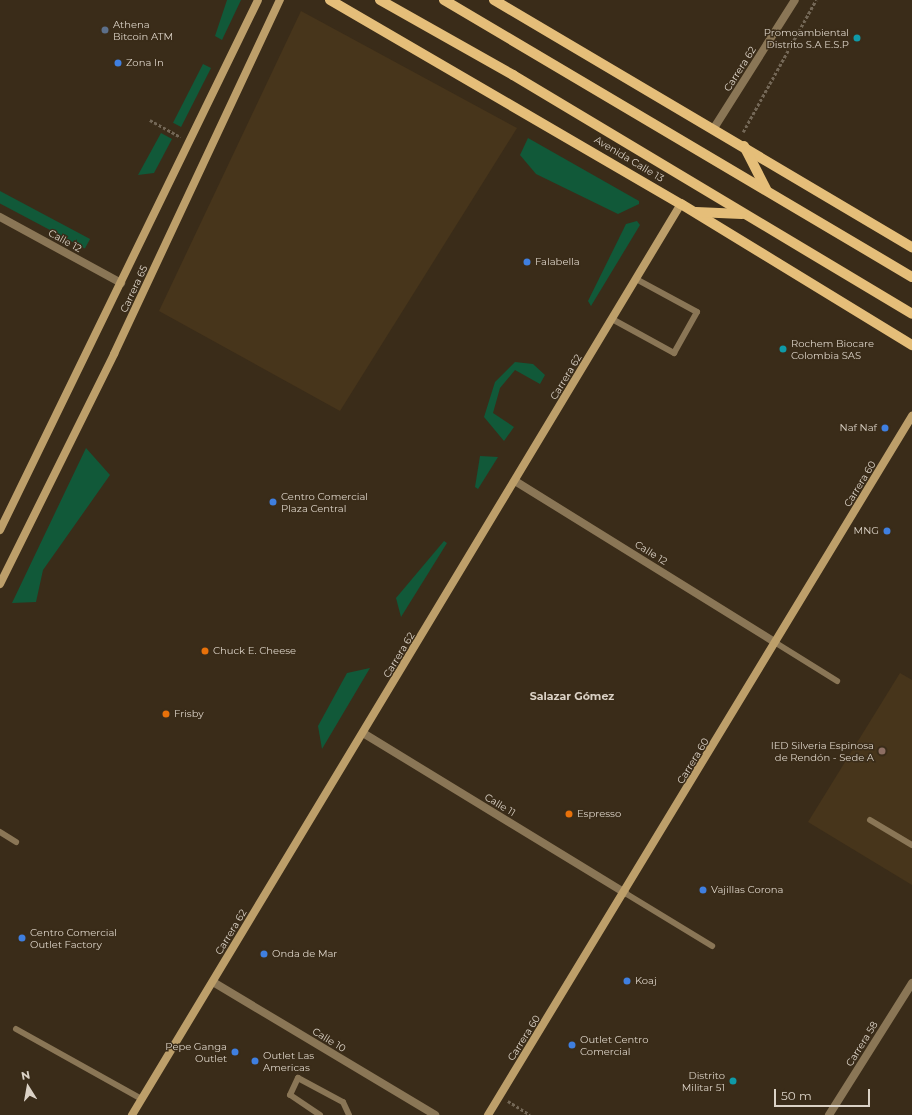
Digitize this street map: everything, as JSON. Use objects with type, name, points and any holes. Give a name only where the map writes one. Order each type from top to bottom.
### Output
[{"type":"main road","name":"Avenida Calle 13","points":[[330,0],[681,204],[912,346]]},
{"type":"main road","name":"Avenida Calle 13","points":[[380,0],[912,314]]},
{"type":"main road","points":[[444,0],[766,189],[912,277]]},
{"type":"main road","points":[[494,0],[743,145],[912,247]]},
{"type":"main road","points":[[743,145],[766,189]]},
{"type":"main road","points":[[694,212],[744,214]]},
{"type":"main road","points":[[896,237],[912,236]]},
{"type":"street","name":"Carrera 65","points":[[0,530],[258,0]]},
{"type":"street","name":"Carrera 65","points":[[0,583],[114,354],[280,0]]},
{"type":"street","name":"Carrera 62","points":[[714,128],[795,0]]},
{"type":"street","name":"Carrera 62","points":[[132,1115],[364,733],[681,204]]},
{"type":"street","name":"Calle 12","points":[[0,217],[121,283]]},
{"type":"street","name":"Carrera 60","points":[[488,1115],[625,893],[912,416]]},
{"type":"street","name":"Calle 12","points":[[515,481],[776,642]]},
{"type":"street","name":"Calle 11","points":[[364,733],[625,893]]},
{"type":"street","name":"Calle 10","points":[[213,982],[435,1115]]},
{"type":"street","name":"Carrera 58","points":[[829,1115],[912,983]]},
{"type":"lane","points":[[612,320],[674,354],[697,312],[636,279]]},
{"type":"lane","points":[[776,642],[837,681]]},
{"type":"lane","points":[[870,820],[912,845]]},
{"type":"lane","points":[[0,832],[16,842]]},
{"type":"lane","points":[[625,893],[712,946]]},
{"type":"lane","points":[[16,1029],[142,1098]]},
{"type":"lane","points":[[320,1115],[290,1095],[298,1078],[344,1102],[349,1115]]},
{"type":"path","points":[[743,132],[816,0]]},
{"type":"path","points":[[150,120],[183,138]]},
{"type":"path","points":[[500,1096],[530,1115]]},
{"type":"shaded area","points":[[301,11],[517,128],[340,411],[159,311]]},
{"type":"shaded area","name":"IED Silveria Espinosa de Rendón - Sede A","points":[[900,673],[912,680],[912,885],[808,822]]},
{"type":"green space","points":[[227,0],[241,0],[222,40],[215,36]]},
{"type":"green space","points":[[203,64],[211,68],[181,127],[173,123]]},
{"type":"green space","points":[[161,133],[172,139],[154,173],[138,175]]},
{"type":"green space","points":[[528,138],[639,201],[639,204],[618,214],[536,174],[520,155]]},
{"type":"green space","points":[[0,191],[90,239],[85,249],[0,203]]},
{"type":"green space","points":[[637,221],[640,225],[591,306],[588,301],[626,224]]},
{"type":"green space","points":[[515,362],[533,364],[545,375],[540,384],[515,370],[500,388],[493,413],[514,427],[504,441],[484,417],[495,382]]},
{"type":"green space","points":[[86,448],[110,475],[43,570],[36,602],[12,603]]},
{"type":"green space","points":[[480,456],[498,457],[478,489],[475,487]]},
{"type":"green space","points":[[444,541],[447,543],[401,617],[396,598]]},
{"type":"green space","points":[[370,668],[322,749],[318,726],[347,673]]},
{"type":"place","name":"Athena Bitcoin ATM","points":[[105,30]]},
{"type":"place","name":"Promoambiental Distrito S.A E.S.P","points":[[857,38]]},
{"type":"place","name":"Zona In","points":[[118,63]]},
{"type":"place","name":"Falabella","points":[[527,262]]},
{"type":"place","name":"Rochem Biocare Colombia SAS","points":[[783,349]]},
{"type":"place","name":"Naf Naf","points":[[885,428]]},
{"type":"place","name":"Centro Comercial Plaza Central","points":[[273,502]]},
{"type":"place","name":"MNG","points":[[887,531]]},
{"type":"place","name":"Chuck E. Cheese","points":[[205,651]]},
{"type":"place","name":"Frisby","points":[[166,714]]},
{"type":"place","name":"IED Silveria Espinosa de Rendón - Sede A","points":[[882,751]]},
{"type":"place","name":"Espresso","points":[[569,814]]},
{"type":"place","name":"Vajillas Corona","points":[[703,890]]},
{"type":"place","name":"Centro Comercial Outlet Factory","points":[[22,938]]},
{"type":"place","name":"Onda de Mar","points":[[264,954]]},
{"type":"place","name":"Koaj","points":[[627,981]]},
{"type":"place","name":"Outlet Centro Comercial","points":[[572,1045]]},
{"type":"place","name":"Pepe Ganga Outlet","points":[[235,1052]]},
{"type":"place","name":"Outlet Las Americas","points":[[255,1061]]},
{"type":"place","name":"Distrito Militar 51","points":[[733,1081]]},
{"type":"district","name":"Salazar Gómez","points":[[572,696]]}]
